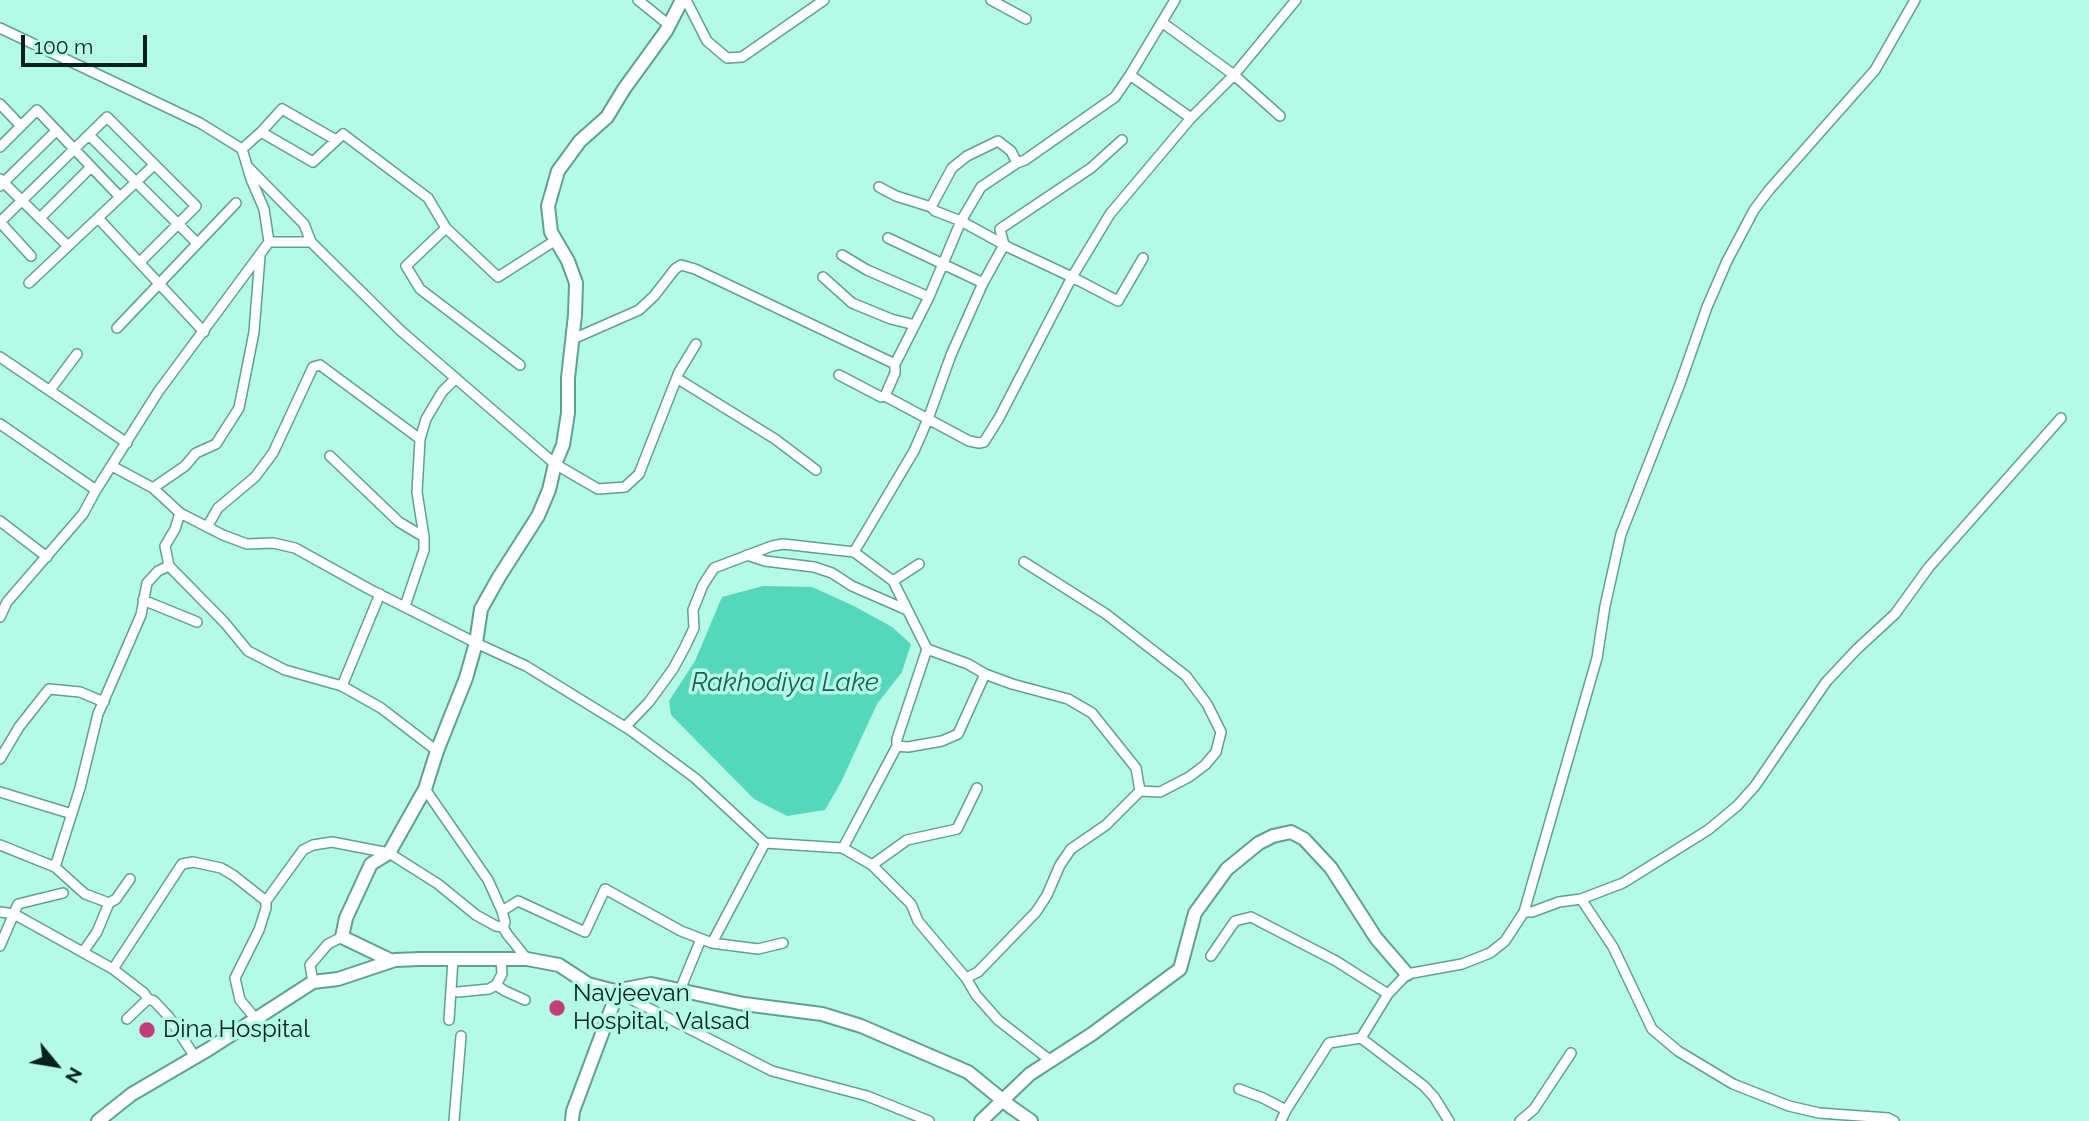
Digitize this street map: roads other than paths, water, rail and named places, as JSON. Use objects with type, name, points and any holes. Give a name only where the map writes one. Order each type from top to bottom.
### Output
[{"type":"street","points":[[638,0],[669,25]]},
{"type":"street","points":[[342,937],[346,918],[371,864],[389,853],[425,789],[466,678],[476,643],[481,609],[538,516],[550,490],[555,464],[563,445],[568,413],[568,378],[576,283],[568,261],[551,232],[548,206],[558,171],[580,141],[607,117],[684,0],[707,41],[727,58],[742,57],[824,0]]},
{"type":"street","points":[[991,0],[1026,19]]},
{"type":"street","points":[[885,396],[895,373],[895,364],[929,297],[961,221],[981,187],[1025,160],[1115,97],[1175,0]]},
{"type":"street","points":[[839,375],[969,441],[984,442],[1072,277],[1110,214],[1191,118],[1234,75],[1296,0]]},
{"type":"street","points":[[1361,1038],[1388,994],[1407,974],[1462,964],[1490,953],[1505,941],[1524,912],[1597,658],[1621,534],[1712,295],[1754,210],[1875,70],[1915,0]]},
{"type":"street","points":[[1163,23],[1234,75],[1280,116]]},
{"type":"street","points":[[0,28],[200,123],[242,149],[264,209],[269,242],[158,392],[83,513],[47,557],[3,599],[0,617]]},
{"type":"street","points":[[1130,75],[1191,118]]},
{"type":"street","points":[[242,149],[282,109],[336,140]]},
{"type":"street","points":[[2,110],[21,126]]},
{"type":"street","points":[[0,148],[37,110],[120,197]]},
{"type":"street","points":[[31,256],[0,222],[107,117],[196,206],[140,262]]},
{"type":"street","points":[[57,131],[1,183],[68,246]]},
{"type":"street","points":[[261,132],[313,162],[343,134],[428,198],[446,228],[498,276],[556,240]]},
{"type":"street","points":[[89,135],[197,243]]},
{"type":"street","points":[[854,552],[914,451],[951,355],[983,283],[1004,245],[1000,229],[1091,168],[1122,140]]},
{"type":"street","points":[[931,207],[952,167],[967,156],[998,141],[1011,151],[1017,163]]},
{"type":"street","points":[[29,283],[154,165]]},
{"type":"street","points":[[247,166],[304,224],[311,242],[401,331],[555,464],[598,489],[625,486],[639,474],[679,372],[696,344]]},
{"type":"street","points":[[40,218],[91,167]]},
{"type":"street","points":[[879,187],[961,221],[1118,301],[1143,258]]},
{"type":"street","points":[[117,328],[236,203]]},
{"type":"street","points":[[98,218],[204,332]]},
{"type":"street","points":[[446,228],[406,266],[420,289],[520,365]]},
{"type":"street","points":[[888,238],[983,283]]},
{"type":"street","points":[[269,242],[311,242]]},
{"type":"street","points":[[153,488],[185,466],[196,453],[216,444],[239,408],[254,332],[260,254]]},
{"type":"street","points":[[842,255],[867,270],[929,297]]},
{"type":"street","points":[[573,338],[639,310],[654,296],[675,268],[681,265],[695,269],[895,364]]},
{"type":"street","points":[[823,277],[852,303],[891,319],[915,325]]},
{"type":"street","points":[[50,390],[77,354]]},
{"type":"street","points":[[0,357],[127,443]]},
{"type":"street","points":[[207,527],[218,508],[255,477],[274,453],[313,367],[320,366],[420,439]]},
{"type":"street","points":[[405,606],[424,550],[417,492],[420,439],[426,419],[442,392],[456,378]]},
{"type":"street","points":[[678,379],[775,439],[816,470]]},
{"type":"street","points":[[1524,912],[1581,899],[1623,883],[1708,830],[1737,806],[1755,786],[1826,681],[1895,614],[1929,567],[2061,418]]},
{"type":"street","points":[[0,424],[96,490]]},
{"type":"street","points":[[330,456],[399,522],[424,537]]},
{"type":"street","points":[[112,466],[153,488],[180,513],[223,536],[247,544],[273,543],[295,548],[380,594],[526,666],[625,727],[695,778],[765,843],[843,848],[872,865],[911,904],[918,921],[998,1020],[1051,1061]]},
{"type":"street","points":[[180,513],[165,546],[169,566],[225,623],[248,651],[285,670],[342,685],[381,708],[437,751]]},
{"type":"street","points":[[0,520],[47,557]]},
{"type":"street","points":[[625,727],[649,702],[685,648],[694,628],[693,610],[703,585],[714,568],[783,544],[854,552],[893,581],[927,649],[1012,684],[1068,699],[1092,713],[1136,768],[1140,791]]},
{"type":"street","points":[[747,555],[765,561],[814,567],[832,573],[852,586],[907,610]]},
{"type":"street","points":[[966,978],[978,972],[1036,912],[1071,849],[1106,825],[1140,791],[1160,792],[1205,765],[1216,752],[1221,732],[1207,704],[1186,676],[1106,614],[1024,562]]},
{"type":"street","points":[[893,581],[919,564]]},
{"type":"street","points":[[55,867],[98,714],[141,615],[147,583],[158,571],[169,566]]},
{"type":"street","points":[[342,685],[380,594]]},
{"type":"street","points":[[143,600],[197,622]]},
{"type":"street","points":[[843,848],[897,746],[927,649]]},
{"type":"street","points":[[897,746],[908,747],[942,741],[958,734],[985,674]]},
{"type":"street","points":[[0,759],[19,727],[49,689],[80,692],[104,702]]},
{"type":"street","points":[[872,865],[907,840],[957,829],[977,788]]},
{"type":"street","points":[[425,789],[488,880],[502,911],[505,922],[503,927]]},
{"type":"street","points":[[0,792],[72,814]]},
{"type":"street","points":[[981,1121],[1030,1074],[1092,1034],[1180,969],[1195,912],[1227,869],[1259,843],[1273,836],[1291,832],[1304,839],[1331,867],[1376,938],[1407,974]]},
{"type":"street","points":[[256,1019],[240,1000],[235,978],[259,930],[266,901],[303,850],[313,845],[332,842],[389,853],[438,884],[476,915],[503,927],[527,959]]},
{"type":"street","points":[[712,943],[765,843]]},
{"type":"street","points":[[0,845],[55,867],[85,894],[109,903]]},
{"type":"street","points":[[113,969],[183,864],[193,862],[221,868],[266,901]]},
{"type":"street","points":[[83,952],[97,932],[109,903],[116,899],[130,879]]},
{"type":"street","points":[[502,911],[518,901],[585,932],[605,889],[681,932],[712,943],[758,949],[783,943]]},
{"type":"street","points":[[0,946],[18,904],[63,893]]},
{"type":"street","points":[[1581,899],[1613,947],[1651,1029],[1678,1051],[1733,1084],[1788,1107],[1819,1113],[1888,1118],[1894,1121]]},
{"type":"street","points":[[0,912],[14,914],[113,969],[148,999],[154,1001],[169,1017],[195,1058]]},
{"type":"street","points":[[1211,956],[1235,921],[1251,917],[1336,961],[1388,994]]},
{"type":"street","points":[[342,937],[392,961]]},
{"type":"street","points":[[313,982],[310,965],[328,944],[342,937]]},
{"type":"street","points":[[680,990],[701,939]]},
{"type":"street","points":[[99,1121],[132,1094],[195,1058],[313,982],[338,979],[392,961],[419,958],[527,959],[559,965],[588,984],[615,991],[772,1071],[867,1096],[929,1121]]},
{"type":"street","points":[[458,992],[489,989],[496,985],[502,974],[501,959]]},
{"type":"street","points":[[449,1020],[453,960]]},
{"type":"street","points":[[615,991],[651,984],[744,1004],[822,1014],[862,1026],[968,1072],[1031,1121]]},
{"type":"street","points":[[496,985],[525,1000]]},
{"type":"street","points":[[572,1121],[573,1111],[612,1007],[615,991]]},
{"type":"street","points":[[127,1019],[148,999]]},
{"type":"street","points":[[454,1121],[461,1035]]},
{"type":"street","points":[[1282,1121],[1286,1110],[1329,1043],[1361,1038],[1424,1086],[1449,1121]]},
{"type":"street","points":[[1520,1121],[1534,1109],[1571,1054]]},
{"type":"street","points":[[1239,1089],[1286,1110]]},
{"type":"water","name":"Rakhodiya Lake","points":[[763,586],[812,587],[892,627],[911,644],[902,672],[877,704],[825,810],[787,816],[754,799],[671,715],[669,701],[695,661],[722,597]]},
{"type":"place","name":"Navjeevan Hospital, Valsad","points":[[557,1008]]},
{"type":"place","name":"Dina Hospital","points":[[147,1030]]}]
